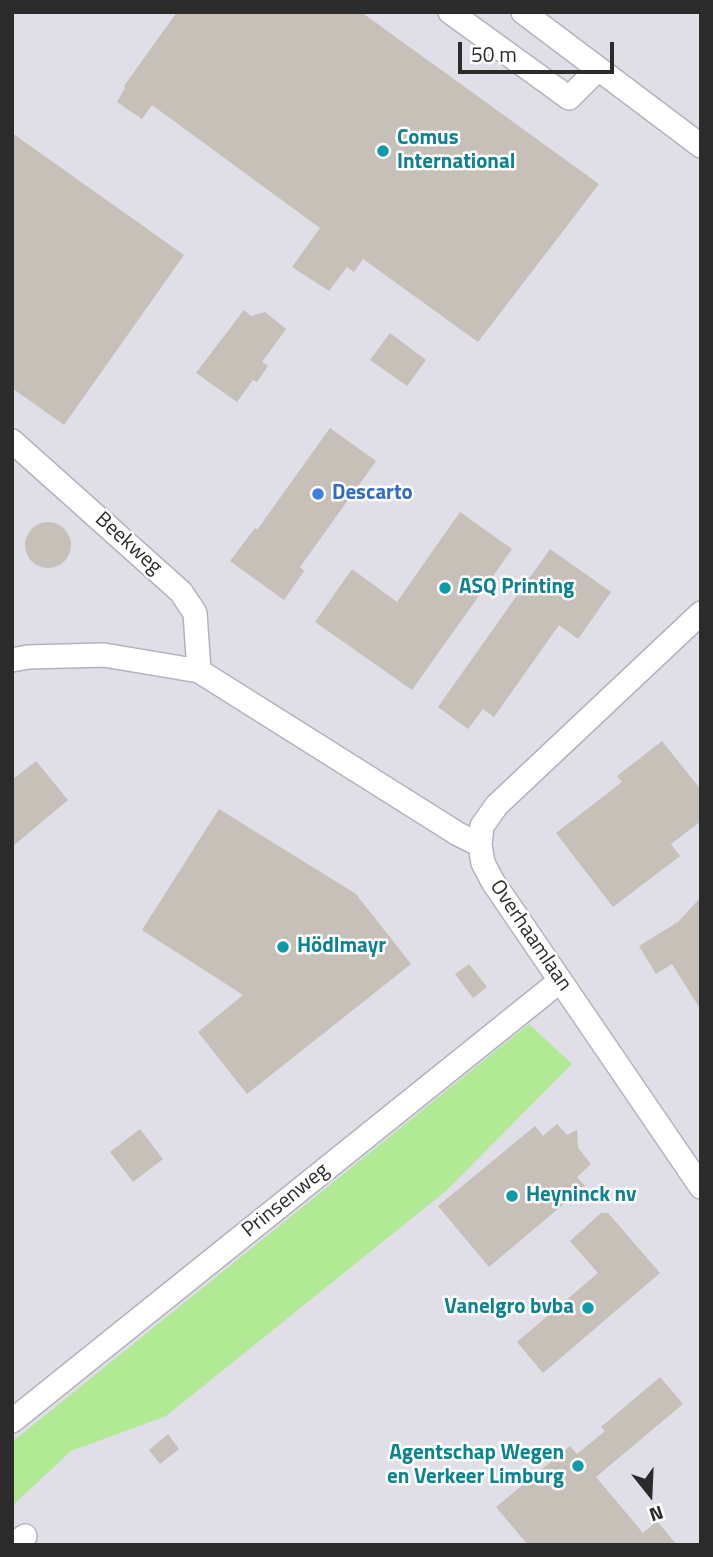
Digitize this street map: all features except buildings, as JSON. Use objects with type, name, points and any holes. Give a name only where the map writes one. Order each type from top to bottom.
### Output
[{"type":"street","points":[[450,12],[569,98],[598,69]]},
{"type":"street","points":[[523,12],[701,146]]},
{"type":"street","name":"Beekweg","points":[[12,441],[181,592],[195,612],[199,671]]},
{"type":"street","points":[[12,660],[28,657],[104,655],[199,671],[458,834],[480,845],[482,826],[497,805],[701,613]]},
{"type":"street","name":"Overhaamlaan","points":[[480,845],[483,863],[493,881],[701,1187]]},
{"type":"street","name":"Prinsenweg","points":[[12,1421],[559,981]]},
{"type":"shaded area","points":[[12,12],[701,12],[701,1545],[12,1545]]},
{"type":"green space","points":[[529,1024],[572,1064],[447,1190],[166,1416],[71,1451],[12,1506],[12,1442]]},
{"type":"place","name":"Comus International","points":[[383,151]]},
{"type":"place","name":"Descarto","points":[[318,494]]},
{"type":"place","name":"ASQ Printing","points":[[445,588]]},
{"type":"place","name":"Hödlmayr","points":[[283,947]]},
{"type":"place","name":"Heyninck nv","points":[[512,1196]]},
{"type":"place","name":"Vanelgro bvba","points":[[588,1308]]},
{"type":"place","name":"Agentschap Wegen en Verkeer Limburg","points":[[578,1466]]}]
